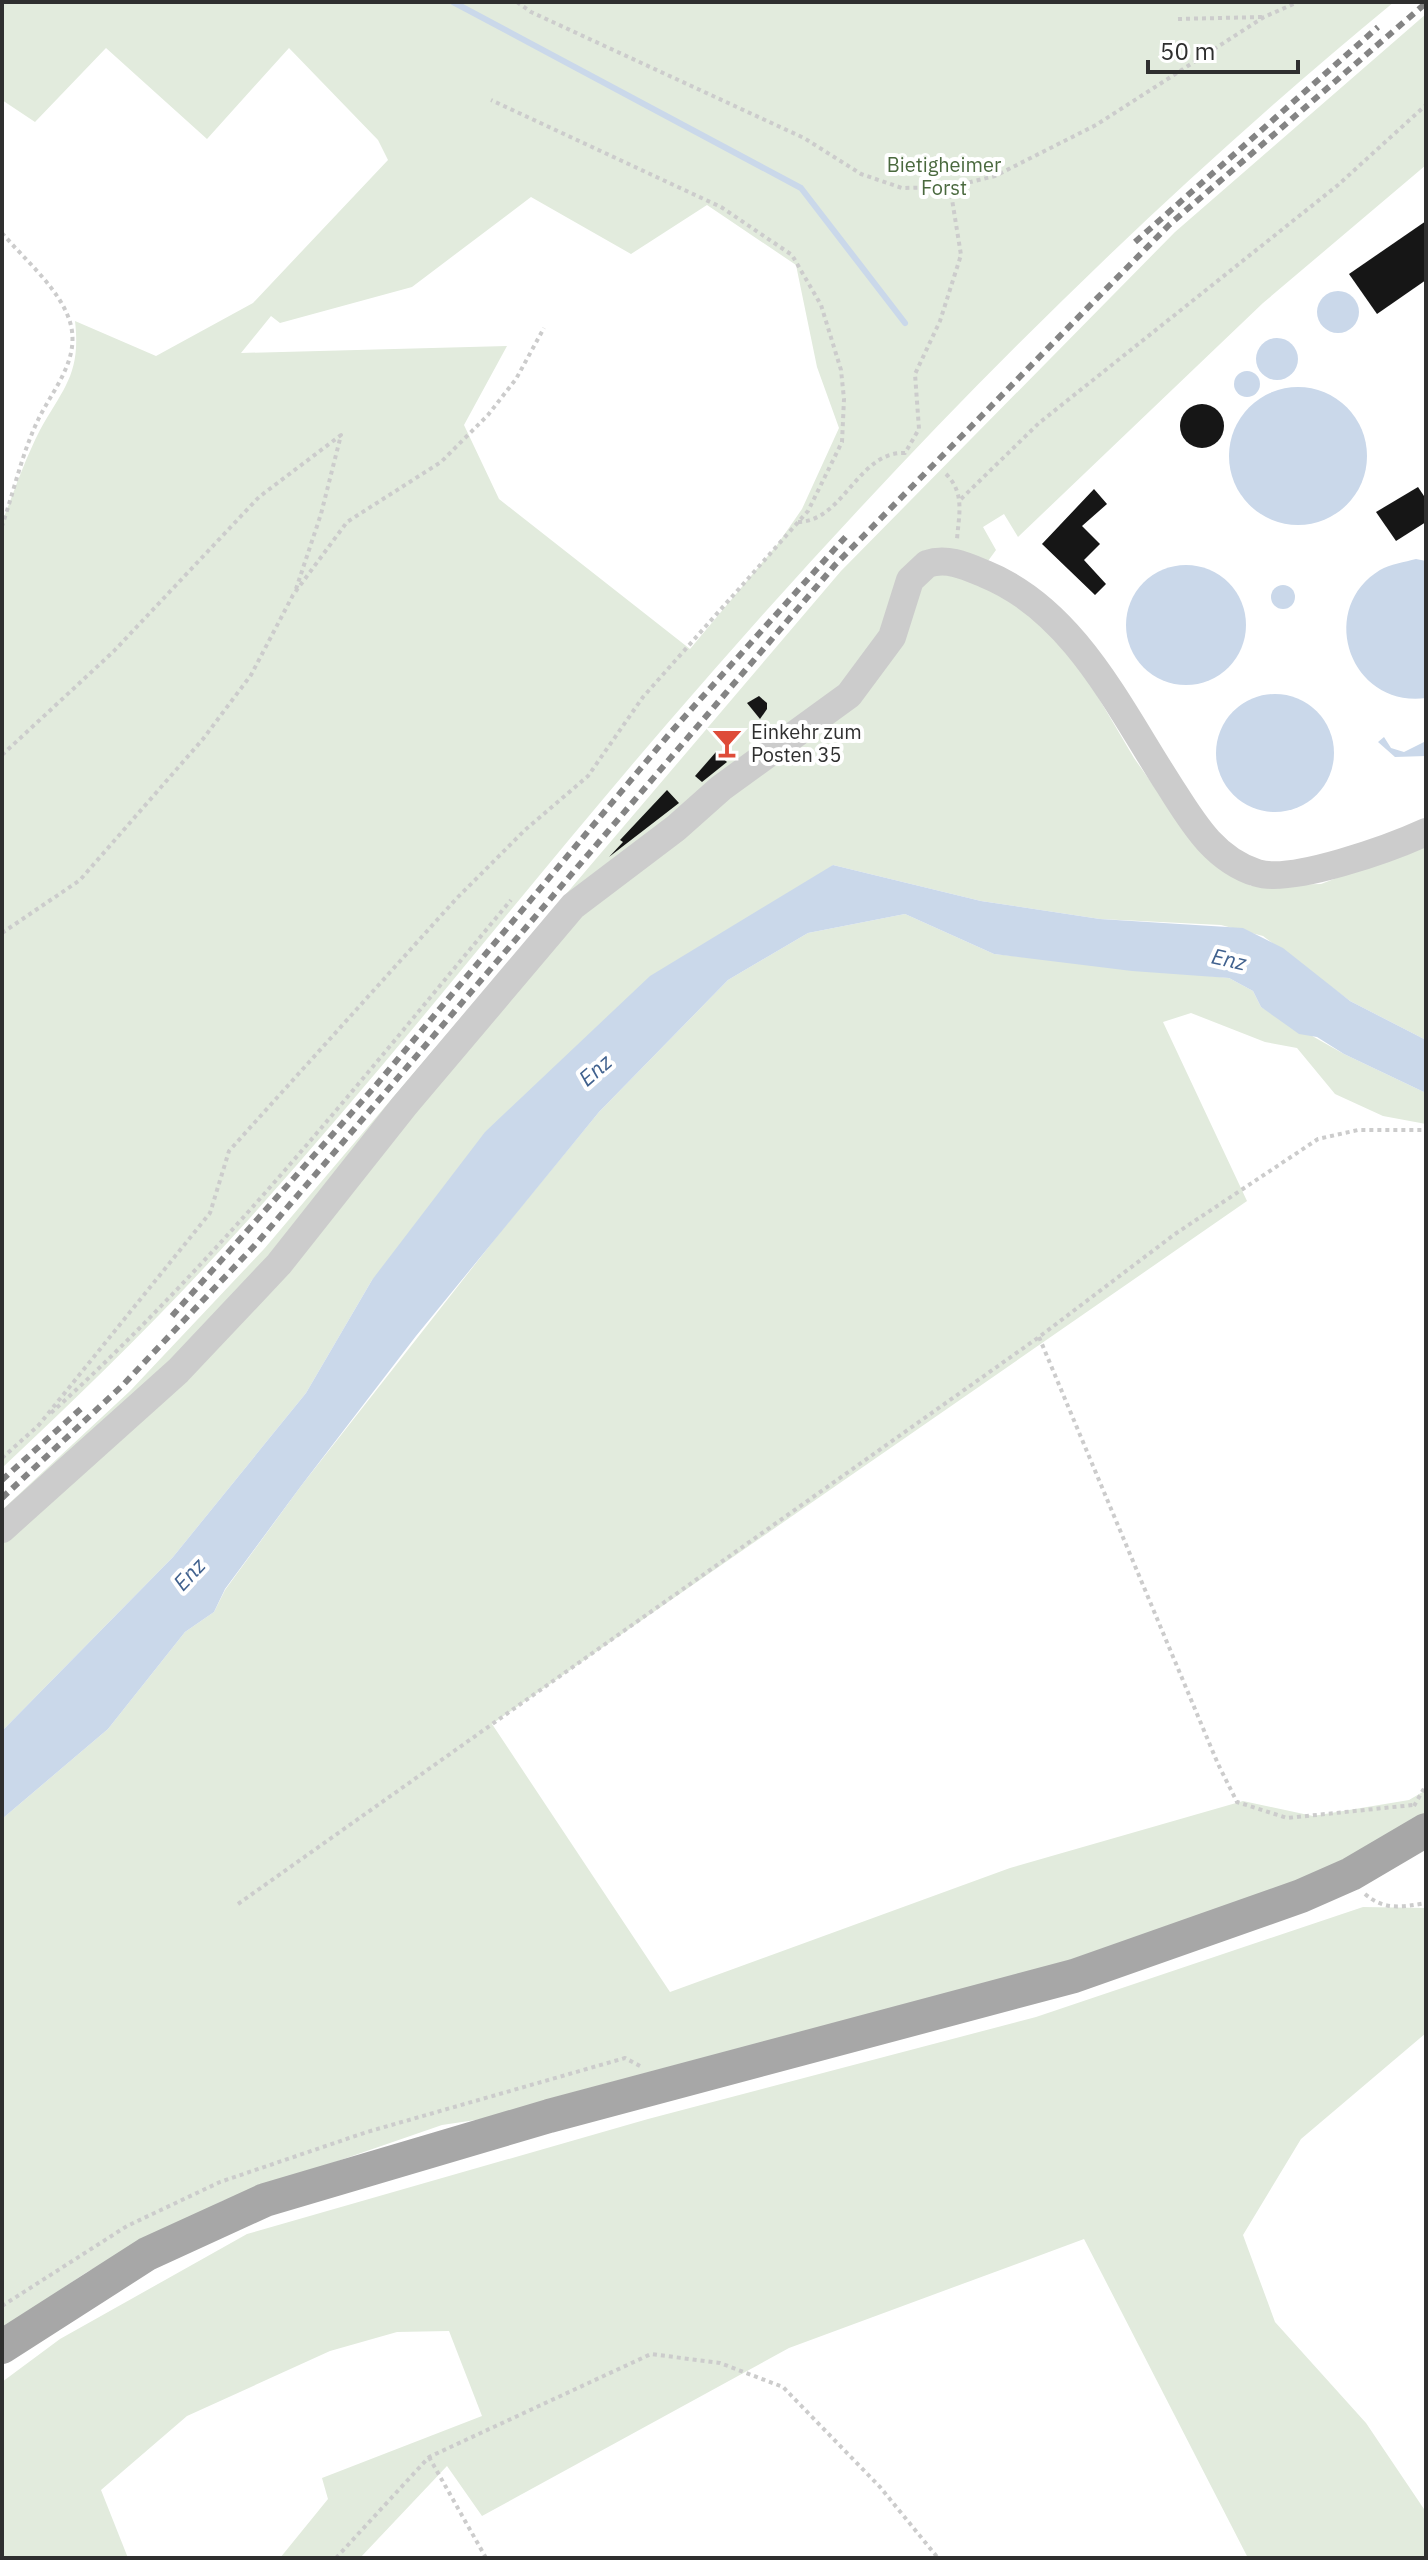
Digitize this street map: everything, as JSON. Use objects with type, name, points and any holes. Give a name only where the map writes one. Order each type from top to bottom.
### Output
[{"type":"main road","points":[[2,2347],[147,2254],[265,2200],[549,2116],[1074,1976],[1262,1912],[1351,1874],[1420,1817]]},
{"type":"lane","points":[[2,1529],[178,1371],[279,1264],[404,1106],[573,906],[676,828],[721,788],[849,695],[892,637],[910,580],[927,564],[955,562],[1010,584],[1059,623],[1200,832],[1235,864],[1259,874],[1293,874],[1393,847],[1426,832]]},
{"type":"path","points":[[517,2],[531,12],[804,138],[861,174],[902,188],[950,187],[995,176],[1096,125],[1264,17],[1298,2]]},
{"type":"path","points":[[1178,19],[1264,17]]},
{"type":"path","points":[[38,1426],[210,1213],[229,1151],[456,899],[525,830],[588,776],[643,697],[808,511],[842,442],[844,399],[841,370],[821,305],[792,255],[721,207],[491,100]]},
{"type":"path","points":[[961,499],[1039,423],[1338,185],[1426,105]]},
{"type":"path","points":[[798,522],[811,522],[827,514],[869,469],[898,453],[905,453],[913,443],[919,429],[915,374],[940,321],[961,255],[950,187]]},
{"type":"path","points":[[2,233],[56,298],[70,322],[71,348],[68,365],[38,420],[2,526]]},
{"type":"path","points":[[293,595],[347,522],[441,462],[488,415],[516,379],[544,328]]},
{"type":"path","points":[[2,755],[114,651],[259,497],[341,435],[321,514],[293,595],[251,675],[154,796],[80,880],[2,933]]},
{"type":"path","points":[[946,474],[957,485],[961,499],[955,562]]},
{"type":"path","points":[[2,1458],[104,1365],[237,1225],[511,900]]},
{"type":"path","points":[[238,1904],[1039,1337],[1175,1234],[1318,1139],[1358,1130],[1426,1130]]},
{"type":"path","points":[[1039,1337],[1218,1764],[1237,1802],[1287,1818],[1420,1817]]},
{"type":"path","points":[[1351,1874],[1367,1896],[1380,1905],[1394,1909],[1426,1903]]},
{"type":"path","points":[[336,2558],[429,2457],[651,2354],[720,2363],[783,2387],[880,2487],[938,2558]]},
{"type":"path","points":[[429,2457],[486,2558]]},
{"type":"green space","name":"Bietigheimer Forst","points":[[2,2],[1394,2],[1200,170],[1106,258],[925,440],[750,628],[559,851],[348,1106],[239,1230],[123,1351],[2,1468],[2,522],[40,430],[69,379],[75,354],[75,321],[156,356],[253,303],[388,160],[378,140],[289,48],[207,139],[106,48],[35,122],[2,100]],"holes":[[[531,197],[631,254],[707,205],[796,265],[817,367],[839,428],[802,509],[777,545],[690,649],[499,499],[464,425],[507,346],[241,353],[271,316],[280,323],[412,287]]]},
{"type":"green space","points":[[1426,14],[1426,165],[1263,303],[1018,537],[1004,514],[983,527],[996,550],[975,579],[1015,599],[1072,653],[1134,758],[1198,849],[1251,886],[1321,884],[1426,844],[1426,1040],[1350,1001],[1263,936],[1221,925],[1100,919],[981,901],[833,865],[372,1280],[306,1393],[173,1557],[2,1731],[2,1510],[130,1391],[264,1249],[841,571],[1175,232]]},
{"type":"green space","points":[[905,914],[994,954],[1229,978],[1253,991],[1261,1007],[1344,1054],[1426,1093],[1426,1124],[1383,1116],[1335,1094],[1297,1048],[1265,1042],[1191,1013],[1163,1022],[1247,1201],[492,1724],[670,1992],[1010,1868],[1243,1801],[1313,1816],[1409,1800],[1426,1790],[1426,1819],[1269,1896],[1063,1970],[489,2118],[442,2125],[222,2201],[87,2272],[2,2329],[2,1819],[108,1729],[185,1632],[214,1612],[225,1590],[301,1486],[502,1230],[599,1112],[728,980],[808,933]]},
{"type":"green space","points":[[1363,1907],[1426,1908],[1426,2033],[1301,2139],[1243,2235],[1275,2322],[1366,2423],[1426,2512],[1426,2558],[1248,2558],[1084,2239],[789,2348],[482,2516],[447,2466],[360,2558],[280,2558],[328,2499],[322,2478],[482,2416],[449,2331],[397,2332],[330,2351],[187,2416],[101,2490],[128,2558],[2,2558],[2,2382],[60,2339],[247,2234],[648,2119],[1036,2017]]},
{"type":"water","points":[[1338,291],[1353,297],[1359,312],[1353,327],[1338,333],[1323,327],[1317,312],[1323,297]]},
{"type":"water","points":[[1277,338],[1292,344],[1298,359],[1292,374],[1277,380],[1262,374],[1256,359],[1262,344]]},
{"type":"water","points":[[1247,371],[1256,375],[1260,384],[1256,393],[1247,397],[1238,393],[1234,384],[1238,375]]},
{"type":"water","points":[[1298,387],[1324,393],[1347,407],[1361,430],[1367,456],[1361,482],[1347,505],[1324,519],[1298,525],[1272,519],[1249,505],[1235,482],[1229,456],[1235,430],[1249,407],[1272,393]]},
{"type":"water","points":[[1416,559],[1426,561],[1426,698],[1400,697],[1378,688],[1361,672],[1350,652],[1346,630],[1350,608],[1360,587],[1384,568]]},
{"type":"water","points":[[1186,565],[1209,569],[1229,582],[1242,602],[1246,625],[1242,648],[1229,668],[1209,681],[1186,685],[1163,681],[1143,668],[1130,648],[1126,625],[1130,602],[1143,582],[1163,569]]},
{"type":"water","points":[[1283,585],[1294,592],[1295,597],[1288,608],[1283,609],[1272,602],[1271,597],[1278,586]]},
{"type":"water","points":[[1275,694],[1298,699],[1317,711],[1329,730],[1334,753],[1329,776],[1317,795],[1298,807],[1275,812],[1252,807],[1233,795],[1221,776],[1216,753],[1221,730],[1233,711],[1252,699]]},
{"type":"water","points":[[1384,737],[1391,748],[1404,752],[1426,741],[1426,756],[1395,757],[1378,742]]},
{"type":"water","name":"Enz","points":[[833,865],[981,901],[1100,919],[1243,928],[1283,948],[1350,1001],[1426,1040],[1426,1093],[1344,1054],[1317,1037],[1299,1034],[1261,1007],[1253,991],[1229,978],[1132,971],[994,954],[905,914],[808,933],[728,980],[599,1112],[416,1336],[225,1589],[214,1612],[185,1632],[108,1729],[2,1819],[2,1731],[173,1557],[306,1393],[372,1280],[485,1132],[650,976]]},
{"type":"building","points":[[1426,221],[1426,280],[1377,314],[1349,274]]},
{"type":"building","points":[[1202,404],[1218,410],[1224,426],[1218,442],[1202,448],[1186,442],[1180,426],[1186,410]]},
{"type":"building","points":[[1418,487],[1426,499],[1426,522],[1396,541],[1376,512]]},
{"type":"building","points":[[1094,489],[1107,504],[1082,526],[1100,544],[1084,560],[1106,584],[1095,595],[1042,544]]},
{"type":"building","points":[[759,696],[767,703],[767,709],[760,719],[747,703]]},
{"type":"building","points":[[716,752],[727,762],[702,782],[695,776]]},
{"type":"building","points":[[667,790],[679,803],[609,857],[623,842],[620,840]]},
{"type":"waterway","points":[[453,2],[801,188],[905,323]]},
{"type":"railway","points":[[2,1498],[123,1385],[257,1243],[835,565],[1169,225],[1426,3]]},
{"type":"railway","points":[[1135,242],[1378,27]]},
{"type":"railway","points":[[172,1316],[377,1084],[671,732],[849,533]]},
{"type":"railway","points":[[2,1480],[85,1405]]},
{"type":"place","name":"Einkehr zum Posten 35","points":[[727,743]]}]
